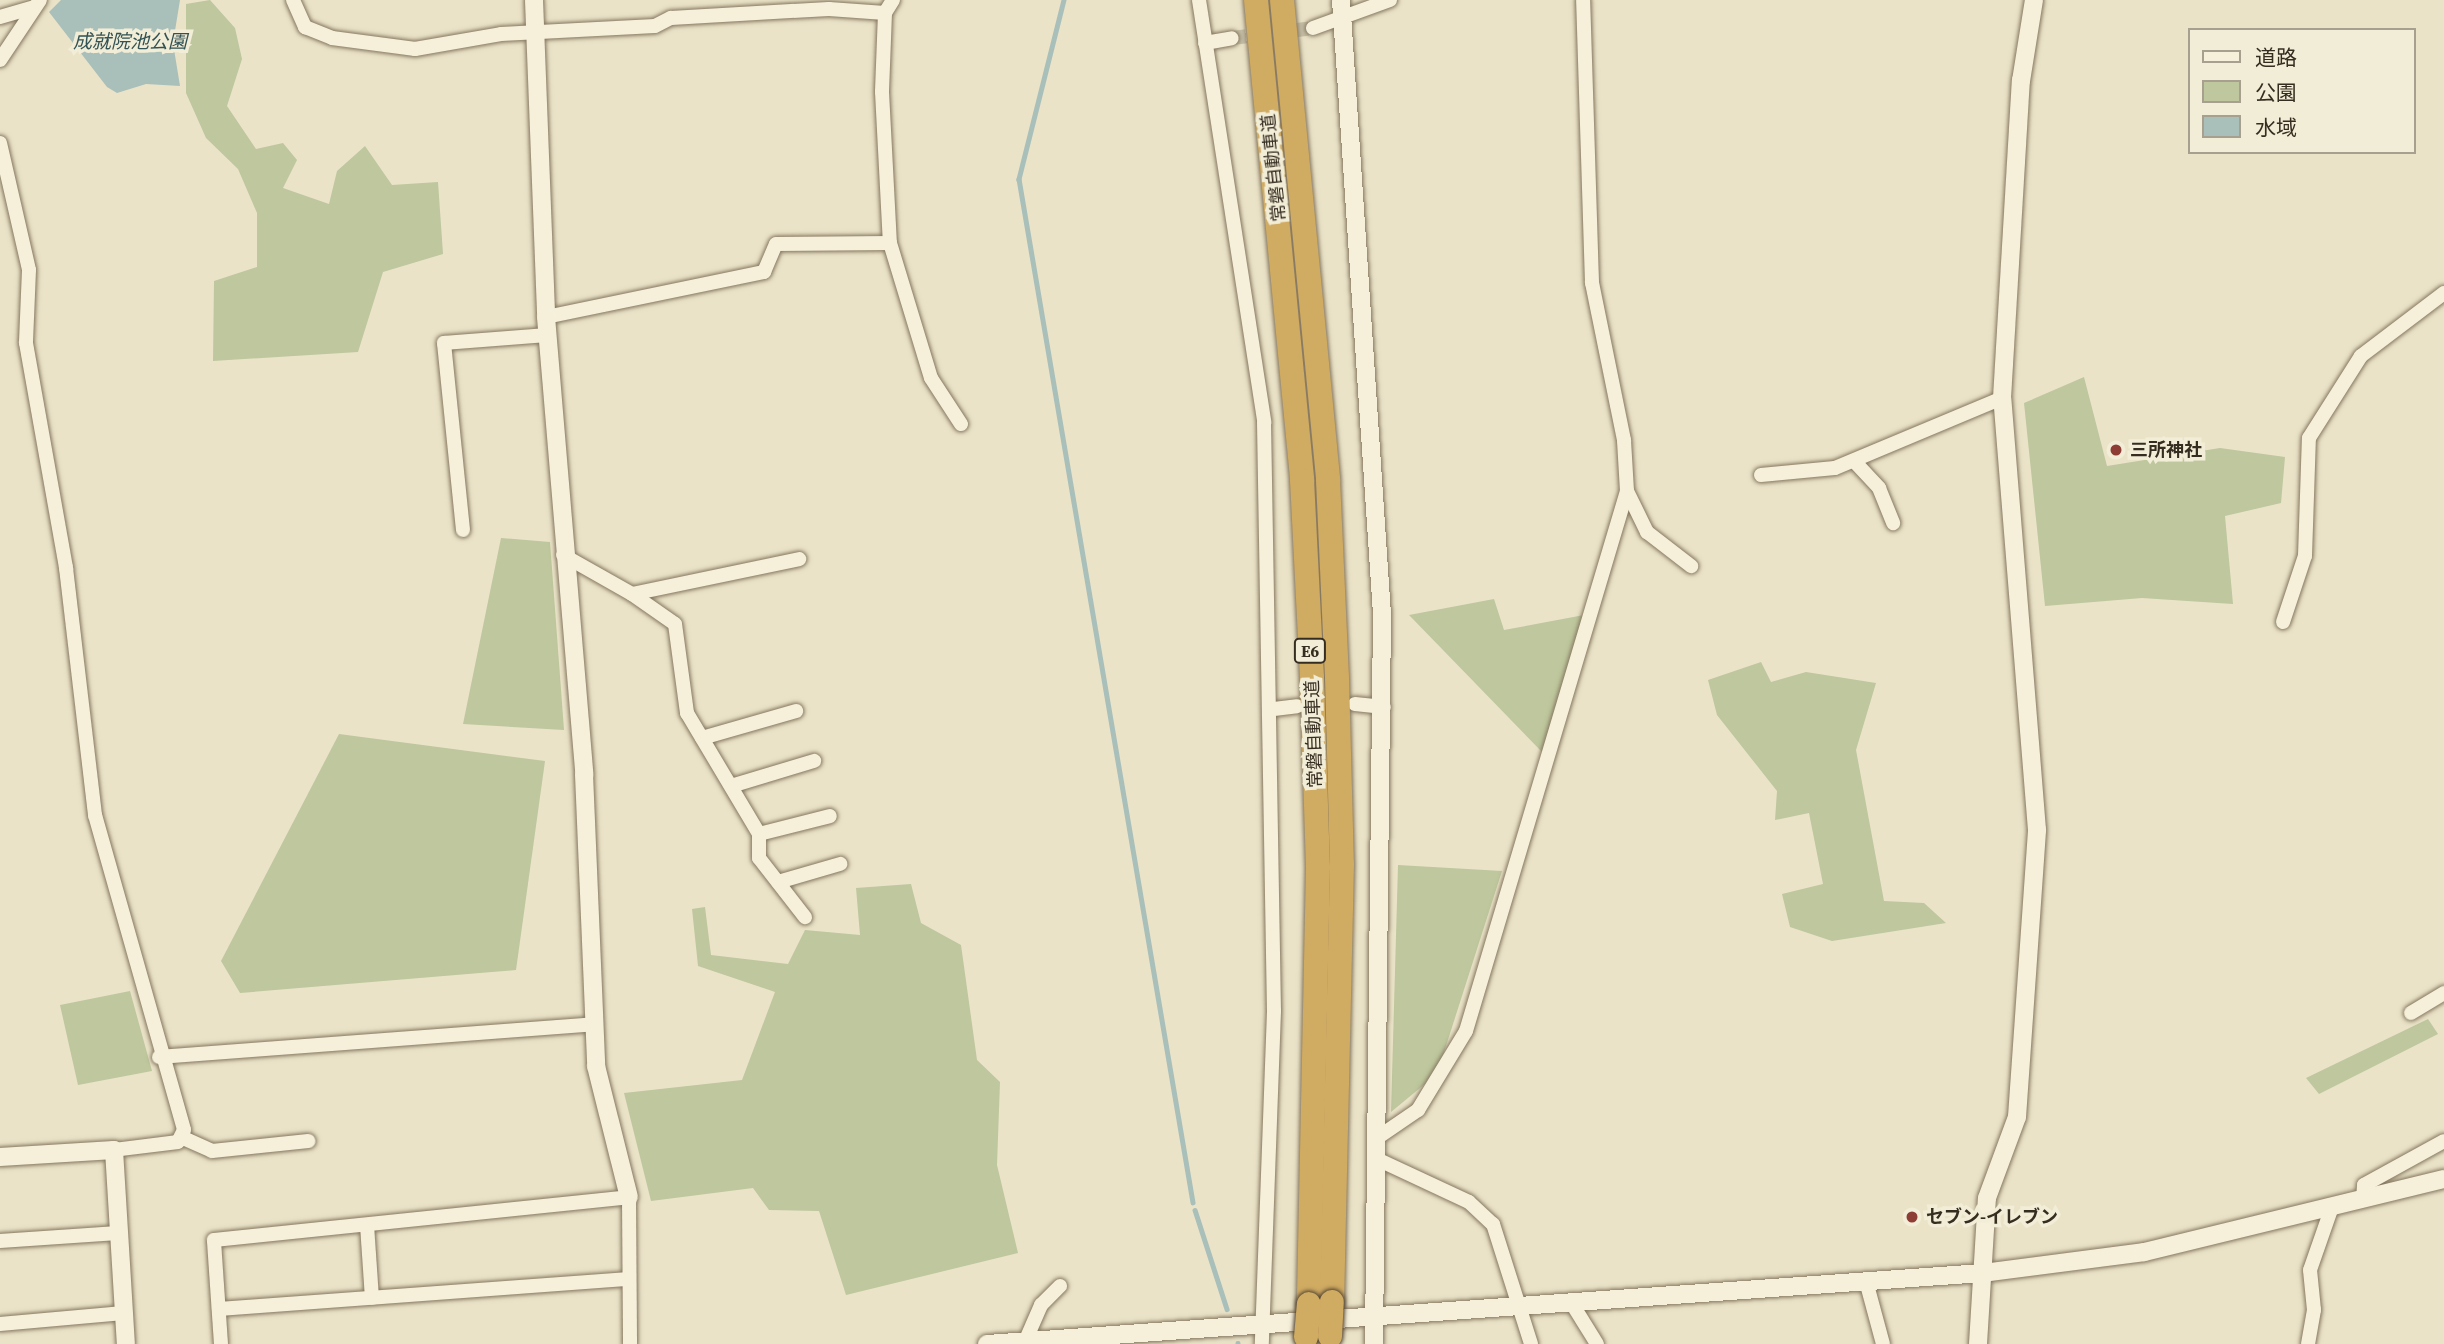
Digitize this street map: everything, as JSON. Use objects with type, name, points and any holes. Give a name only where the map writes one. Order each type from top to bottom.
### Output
[{"type":"highway","name":"常磐自動車道","points":[[1256,0],[1302,480],[1312,678],[1318,867],[1321,1303]]},
{"type":"highway","name":"常磐自動車道","points":[[1282,0],[1328,480],[1337,677],[1342,864],[1318,1340]]},
{"type":"street","points":[[293,0],[305,27],[356,41],[415,49],[531,33],[782,11],[885,13]]},
{"type":"street","points":[[534,0],[531,33],[546,326],[563,555],[583,761],[594,1024],[604,1112],[629,1197],[630,1344]]},
{"type":"street","points":[[893,0],[885,13],[882,126],[890,243],[931,378],[961,424]]},
{"type":"street","points":[[1199,0],[1264,422],[1274,709],[1275,1011],[1262,1344]]},
{"type":"street","points":[[1341,0],[1384,707],[1377,1138],[1378,1312],[1374,1344]]},
{"type":"street","points":[[1313,28],[1343,22],[1390,0]]},
{"type":"street","points":[[1377,1138],[1418,1110],[1466,1031],[1627,491],[1624,440],[1592,283],[1583,0]]},
{"type":"street","points":[[1978,1344],[1987,1198],[2017,1117],[2037,830],[2002,398],[2021,81],[2034,0]]},
{"type":"street","points":[[0,17],[37,4]]},
{"type":"street","points":[[0,60],[37,4]]},
{"type":"street","points":[[1205,43],[1232,38]]},
{"type":"street","points":[[0,143],[29,270],[26,343],[66,568],[95,815],[181,1137]]},
{"type":"street","points":[[463,530],[444,343],[546,326],[764,272],[776,244],[890,243]]},
{"type":"street","points":[[2283,622],[2305,556],[2309,438],[2369,347],[2444,293]]},
{"type":"street","points":[[1761,475],[1806,474],[1854,461],[2002,398]]},
{"type":"street","points":[[1854,461],[1879,488],[1893,523]]},
{"type":"street","points":[[1627,491],[1647,532],[1691,566]]},
{"type":"street","points":[[563,555],[632,594],[675,624],[687,713],[759,834],[759,858],[805,917]]},
{"type":"street","points":[[632,594],[799,559]]},
{"type":"street","points":[[1355,704],[1384,707]]},
{"type":"street","points":[[1274,709],[1297,706]]},
{"type":"street","points":[[702,738],[796,711]]},
{"type":"street","points":[[731,786],[814,761]]},
{"type":"street","points":[[759,834],[830,816]]},
{"type":"street","points":[[778,882],[840,864]]},
{"type":"street","points":[[2411,1013],[2444,993]]},
{"type":"street","points":[[159,1057],[594,1024]]},
{"type":"street","points":[[0,1157],[114,1150],[181,1137],[212,1152],[307,1141]]},
{"type":"street","points":[[2363,1200],[2364,1185],[2444,1141]]},
{"type":"street","points":[[114,1150],[126,1344]]},
{"type":"street","points":[[1379,1160],[1469,1202],[1493,1224],[1531,1344]]},
{"type":"street","points":[[987,1344],[1264,1325],[1378,1312],[1571,1302],[1983,1273],[2144,1252],[2444,1179]]},
{"type":"street","points":[[221,1344],[214,1240],[629,1197]]},
{"type":"street","points":[[2308,1344],[2314,1310],[2310,1270],[2332,1207]]},
{"type":"street","points":[[367,1225],[372,1298]]},
{"type":"street","points":[[0,1241],[118,1233]]},
{"type":"street","points":[[219,1309],[629,1279]]},
{"type":"street","points":[[1866,1281],[1883,1344]]},
{"type":"street","points":[[1024,1343],[1041,1305],[1060,1286]]},
{"type":"street","points":[[1571,1302],[1597,1344]]},
{"type":"street","points":[[0,1324],[124,1313]]},
{"type":"green space","points":[[210,0],[235,28],[242,59],[227,106],[256,149],[283,143],[297,160],[283,188],[329,204],[337,171],[365,146],[392,185],[438,182],[443,254],[383,272],[358,352],[213,361],[214,281],[257,267],[257,213],[238,169],[206,138],[186,93],[186,4]]},
{"type":"green space","points":[[2084,377],[2107,466],[2220,448],[2285,457],[2281,503],[2225,516],[2233,604],[2142,598],[2045,606],[2024,403]]},
{"type":"green space","points":[[501,538],[550,542],[564,730],[463,724]]},
{"type":"green space","points":[[1494,599],[1504,630],[1584,615],[1542,752],[1409,615]]},
{"type":"green space","points":[[1761,662],[1771,682],[1806,672],[1876,683],[1856,750],[1884,901],[1924,903],[1946,923],[1832,941],[1790,927],[1782,894],[1823,884],[1809,813],[1775,820],[1777,791],[1717,715],[1708,680]]},
{"type":"green space","points":[[339,734],[545,761],[516,970],[240,993],[221,961]]},
{"type":"green space","points":[[1398,865],[1502,871],[1437,1074],[1391,1112]]},
{"type":"green space","points":[[911,884],[921,923],[961,945],[977,1060],[1000,1082],[997,1165],[1018,1253],[846,1295],[819,1211],[769,1210],[753,1188],[651,1201],[624,1093],[742,1080],[775,992],[698,966],[692,909],[705,907],[711,955],[788,964],[805,930],[860,935],[856,888]]},
{"type":"green space","points":[[130,991],[152,1071],[78,1085],[60,1005]]},
{"type":"green space","points":[[2428,1019],[2438,1034],[2319,1094],[2306,1078]]},
{"type":"water","name":"成就院池公園","points":[[61,0],[180,0],[173,43],[180,86],[146,84],[117,93],[107,87],[49,12]]},
{"type":"waterway","points":[[1064,0],[1019,179],[1193,1202]]},
{"type":"waterway","points":[[1195,1210],[1227,1309]]},
{"type":"tunnel","points":[[1232,38],[1313,28]]},
{"type":"place","name":"三所神社","points":[[2116,450]]},
{"type":"place","name":"セブン-イレブン","points":[[1912,1217]]}]
